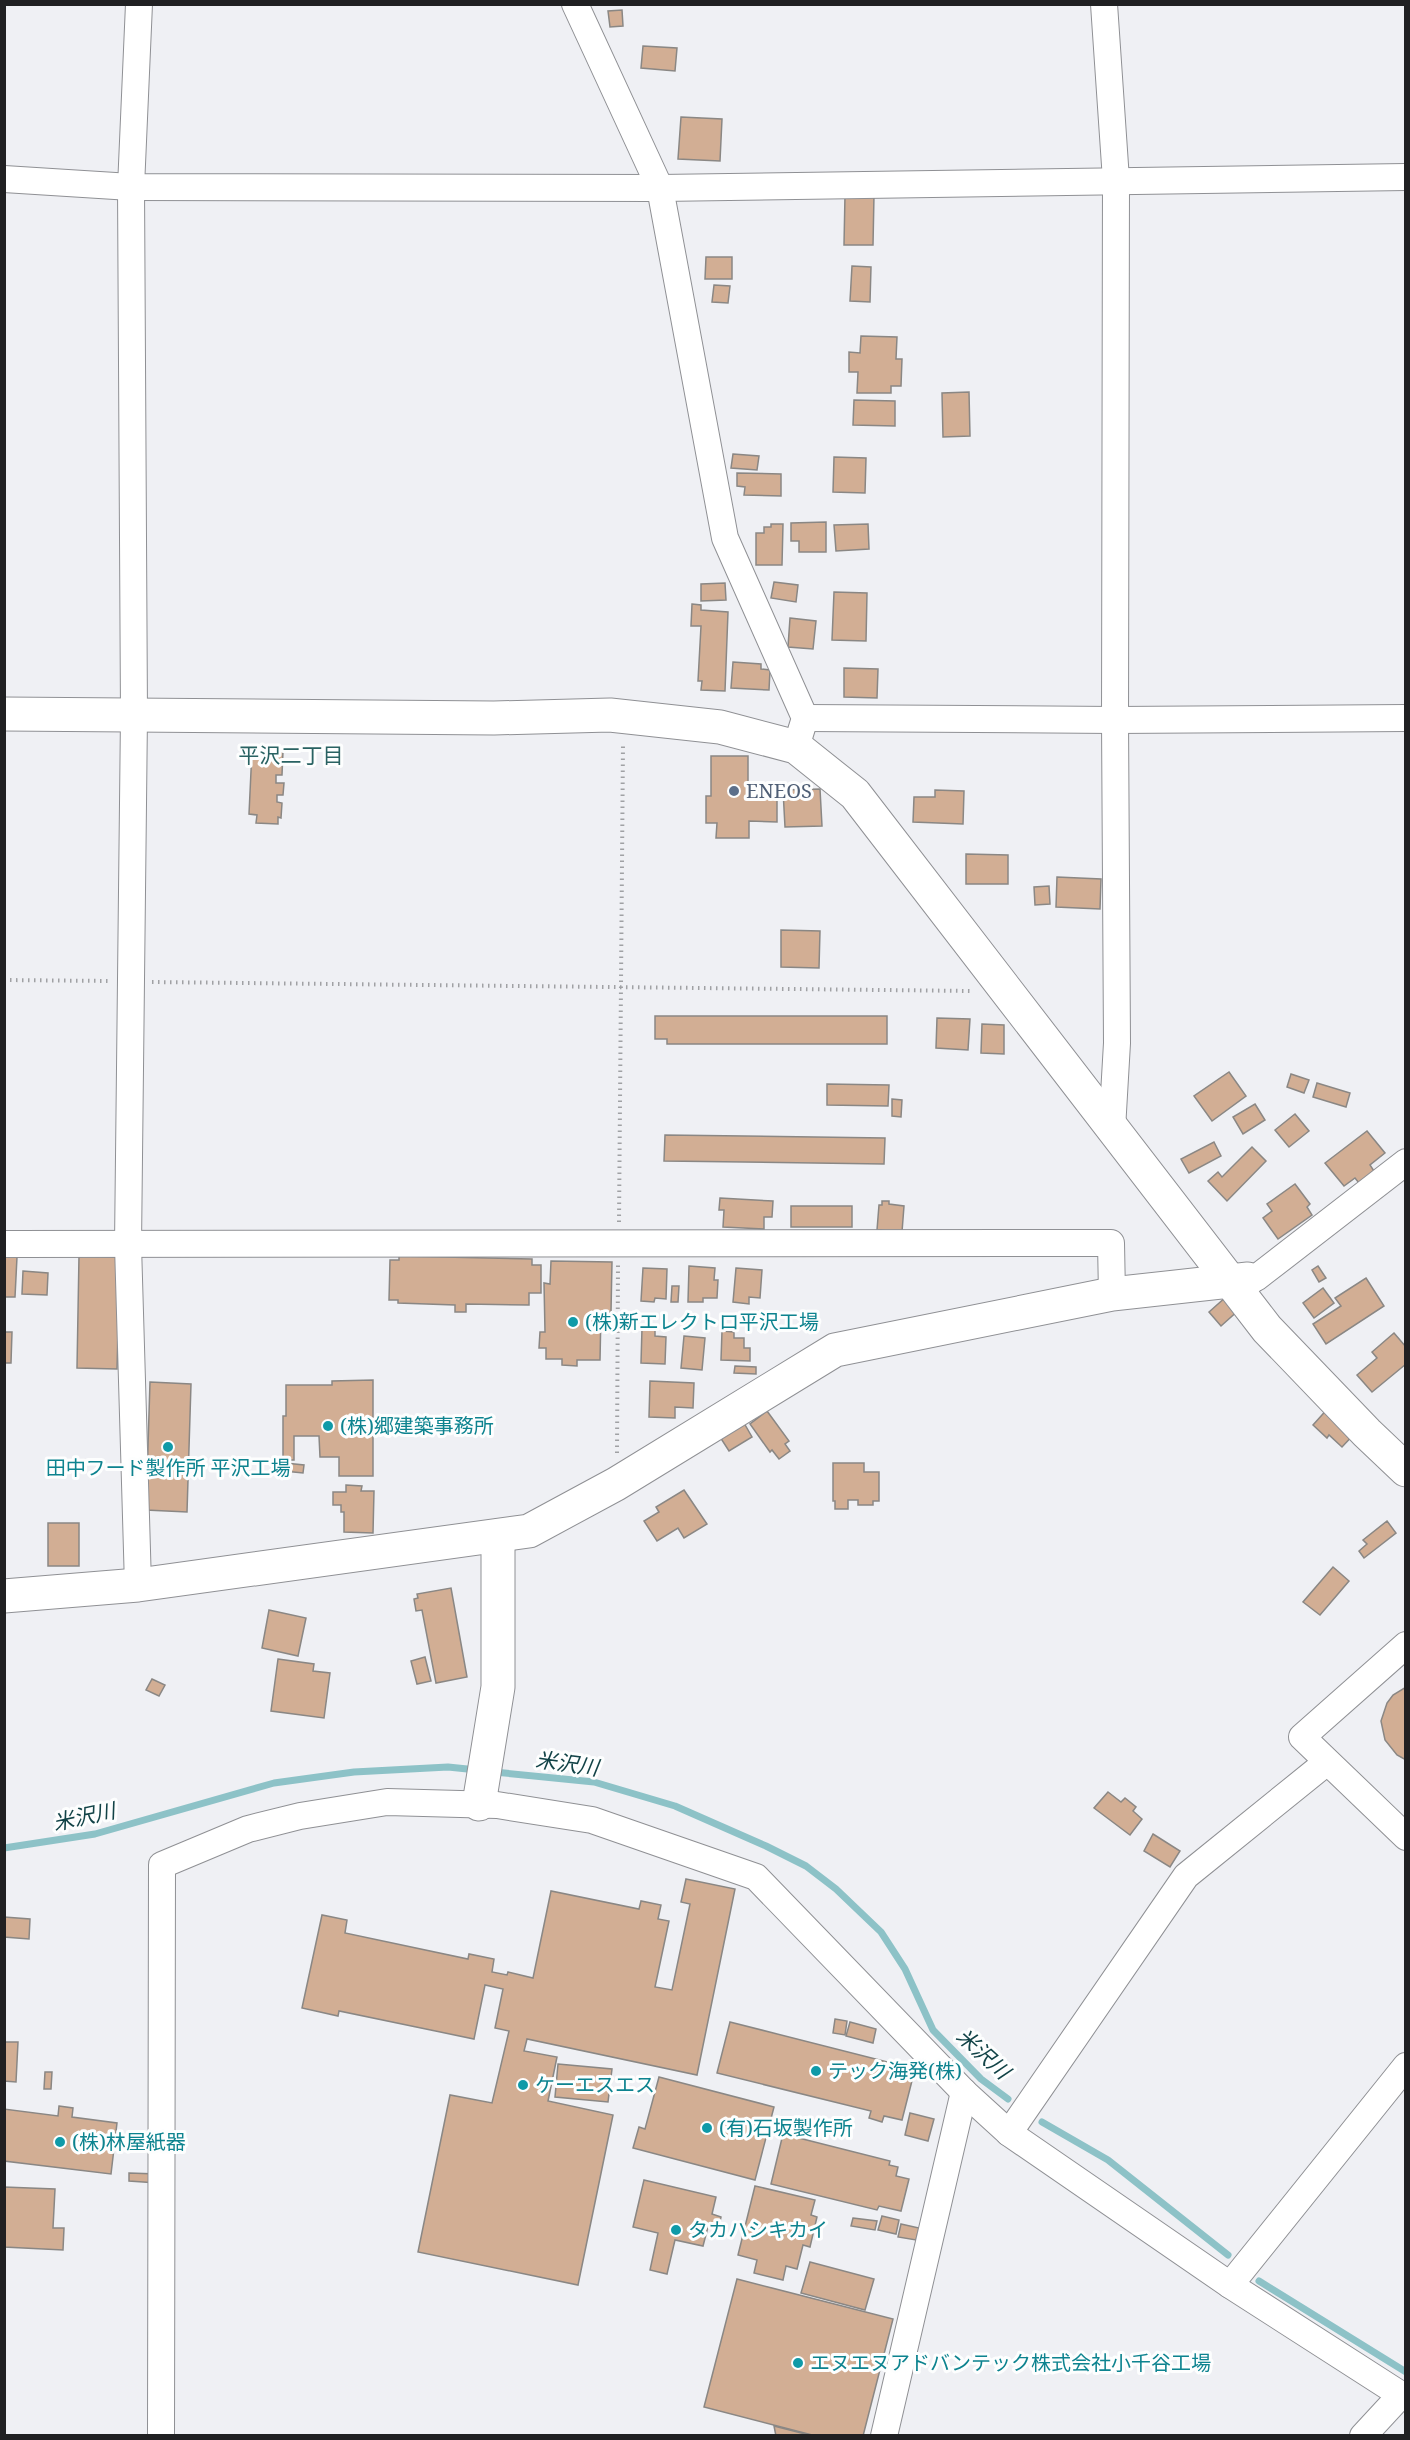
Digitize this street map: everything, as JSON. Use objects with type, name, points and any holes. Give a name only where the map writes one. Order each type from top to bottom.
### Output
[{"type":"main road","points":[[4,714],[482,718],[623,716],[720,727],[800,732],[855,794],[1112,1129],[1243,1279],[1267,1329],[1367,1433],[1404,1466]]},
{"type":"main road","points":[[4,1596],[138,1585],[529,1531],[616,1484],[835,1350],[1112,1294],[1243,1279]]},
{"type":"main road","points":[[479,1804],[498,1687],[498,1536]]},
{"type":"street","points":[[138,1585],[128,1245],[134,715],[131,187],[139,4]]},
{"type":"street","points":[[575,4],[660,188],[725,538],[800,732],[1115,720],[1406,718]]},
{"type":"street","points":[[1104,4],[1116,180],[1117,1043],[1112,1129]]},
{"type":"street","points":[[4,179],[131,187],[660,188],[1406,177]]},
{"type":"street","points":[[1243,1279],[1406,1162]]},
{"type":"street","points":[[4,1244],[1111,1243],[1112,1294]]},
{"type":"street","points":[[1406,1645],[1302,1737],[1406,1837]]},
{"type":"street","points":[[1009,2133],[1186,1876],[1327,1762]]},
{"type":"street","points":[[161,2436],[162,1864],[248,1829],[300,1816],[387,1802],[497,1805],[592,1820],[756,1877],[964,2092],[1009,2133],[1230,2285],[1403,2397],[1362,2436]]},
{"type":"street","points":[[1230,2285],[1406,2066]]},
{"type":"street","points":[[884,2436],[964,2092]]},
{"type":"path","points":[[619,1232],[623,716]]},
{"type":"path","points":[[4,980],[112,981]]},
{"type":"path","points":[[148,982],[1008,992]]},
{"type":"path","points":[[616,1484],[618,1256]]},
{"type":"building","points":[[622,10],[623,26],[610,27],[608,11]]},
{"type":"building","points":[[643,46],[677,48],[675,71],[641,68]]},
{"type":"building","points":[[681,117],[722,119],[720,161],[678,159]]},
{"type":"building","points":[[845,195],[874,195],[873,245],[844,245]]},
{"type":"building","points":[[706,257],[732,257],[732,279],[705,279]]},
{"type":"building","points":[[852,266],[871,267],[870,302],[850,301]]},
{"type":"building","points":[[714,285],[730,286],[728,303],[712,302]]},
{"type":"building","points":[[861,336],[897,337],[896,359],[902,359],[901,386],[891,386],[891,393],[857,393],[858,372],[849,372],[849,352],[860,353]]},
{"type":"building","points":[[969,392],[970,436],[943,437],[942,393]]},
{"type":"building","points":[[854,400],[895,401],[895,426],[853,425]]},
{"type":"building","points":[[733,454],[759,456],[757,470],[731,468]]},
{"type":"building","points":[[834,457],[866,458],[865,493],[833,492]]},
{"type":"building","points":[[737,473],[781,474],[781,496],[744,495],[745,487],[737,486]]},
{"type":"building","points":[[826,522],[826,552],[799,552],[799,541],[791,541],[791,523]]},
{"type":"building","points":[[771,524],[783,524],[782,565],[756,565],[756,533],[764,533],[764,527],[771,527]]},
{"type":"building","points":[[868,524],[869,549],[836,551],[834,525]]},
{"type":"building","points":[[774,582],[798,585],[796,602],[771,598]]},
{"type":"building","points":[[725,583],[726,600],[701,601],[701,584]]},
{"type":"building","points":[[834,592],[867,593],[866,641],[832,640]]},
{"type":"building","points":[[692,604],[701,605],[701,610],[728,612],[725,691],[701,690],[702,681],[698,681],[701,626],[691,626]]},
{"type":"building","points":[[790,618],[816,621],[813,649],[788,647]]},
{"type":"building","points":[[733,662],[761,664],[761,669],[770,670],[769,690],[731,688]]},
{"type":"building","points":[[844,668],[878,669],[877,698],[844,697]]},
{"type":"building","points":[[252,750],[283,751],[282,775],[276,775],[276,783],[284,783],[283,795],[277,795],[277,802],[282,803],[281,818],[278,817],[278,824],[256,823],[257,815],[249,814]]},
{"type":"building","points":[[711,756],[748,756],[748,790],[763,790],[763,799],[777,799],[777,822],[749,821],[749,838],[716,838],[717,823],[706,823],[706,796],[711,796]]},
{"type":"building","points":[[820,789],[822,826],[785,827],[783,790]]},
{"type":"building","points":[[935,790],[964,791],[963,824],[913,822],[914,797],[935,797]]},
{"type":"building","points":[[966,854],[1008,855],[1008,884],[966,884]]},
{"type":"building","points":[[1057,877],[1101,879],[1100,909],[1056,907]]},
{"type":"building","points":[[1049,886],[1050,904],[1035,905],[1034,887]]},
{"type":"building","points":[[781,930],[820,931],[819,968],[781,967]]},
{"type":"building","points":[[655,1016],[887,1016],[887,1044],[667,1044],[667,1039],[655,1039]]},
{"type":"building","points":[[937,1018],[970,1019],[968,1050],[936,1048]]},
{"type":"building","points":[[982,1024],[1004,1025],[1004,1054],[981,1053]]},
{"type":"building","points":[[1229,1072],[1246,1096],[1212,1121],[1194,1096]]},
{"type":"building","points":[[1291,1074],[1309,1080],[1304,1093],[1287,1087]]},
{"type":"building","points":[[1317,1083],[1350,1093],[1346,1107],[1313,1097]]},
{"type":"building","points":[[827,1084],[889,1085],[888,1106],[827,1105]]},
{"type":"building","points":[[892,1099],[902,1100],[901,1117],[892,1116]]},
{"type":"building","points":[[1255,1104],[1265,1120],[1243,1134],[1233,1117]]},
{"type":"building","points":[[1295,1114],[1309,1131],[1289,1147],[1275,1130]]},
{"type":"building","points":[[1367,1131],[1385,1153],[1370,1165],[1374,1171],[1359,1183],[1355,1178],[1344,1186],[1325,1163]]},
{"type":"building","points":[[665,1135],[885,1138],[884,1164],[664,1161]]},
{"type":"building","points":[[1214,1142],[1221,1156],[1189,1173],[1181,1159]]},
{"type":"building","points":[[1252,1147],[1266,1161],[1227,1201],[1208,1181],[1218,1172],[1222,1177]]},
{"type":"building","points":[[1295,1184],[1310,1204],[1307,1207],[1312,1215],[1278,1239],[1263,1218],[1272,1211],[1267,1204]]},
{"type":"building","points":[[720,1198],[773,1201],[772,1217],[764,1217],[764,1229],[723,1227],[724,1210],[719,1210]]},
{"type":"building","points":[[882,1201],[904,1206],[902,1232],[877,1230],[879,1205],[882,1205]]},
{"type":"building","points":[[791,1206],[852,1206],[852,1227],[791,1227]]},
{"type":"building","points":[[79,1256],[120,1257],[117,1369],[77,1368]]},
{"type":"building","points":[[399,1256],[532,1259],[532,1265],[541,1265],[541,1293],[529,1293],[529,1305],[466,1304],[466,1312],[455,1312],[455,1305],[398,1303],[398,1300],[389,1300],[390,1260],[399,1260]]},
{"type":"building","points":[[4,1257],[17,1257],[15,1297],[4,1297]]},
{"type":"building","name":"(株)新エレクトロ平沢工場","points":[[551,1261],[612,1262],[611,1312],[601,1312],[600,1360],[577,1360],[577,1366],[562,1365],[562,1359],[546,1359],[546,1348],[539,1348],[540,1332],[545,1332],[544,1283],[550,1284]]},
{"type":"building","points":[[689,1266],[715,1268],[714,1280],[718,1280],[717,1298],[703,1298],[703,1302],[688,1302]]},
{"type":"building","points":[[1318,1266],[1326,1278],[1319,1282],[1312,1270]]},
{"type":"building","points":[[643,1268],[667,1269],[666,1299],[655,1298],[654,1302],[641,1301]]},
{"type":"building","points":[[736,1268],[762,1270],[760,1298],[749,1297],[749,1304],[733,1302]]},
{"type":"building","points":[[23,1271],[48,1273],[47,1295],[22,1294]]},
{"type":"building","points":[[1366,1278],[1384,1306],[1326,1344],[1313,1324],[1341,1306],[1335,1298]]},
{"type":"building","points":[[672,1286],[679,1286],[678,1302],[671,1302]]},
{"type":"building","points":[[1323,1288],[1334,1303],[1314,1318],[1303,1303]]},
{"type":"building","points":[[1227,1296],[1240,1309],[1221,1326],[1209,1312]]},
{"type":"building","points":[[642,1328],[655,1329],[655,1336],[666,1337],[665,1364],[641,1363]]},
{"type":"building","points":[[722,1331],[734,1332],[734,1338],[744,1338],[744,1348],[750,1348],[750,1361],[721,1360]]},
{"type":"building","points":[[4,1332],[12,1332],[11,1363],[4,1363]]},
{"type":"building","points":[[1394,1333],[1406,1347],[1406,1364],[1372,1392],[1357,1375],[1377,1358],[1372,1352]]},
{"type":"building","points":[[684,1336],[705,1338],[702,1370],[681,1368]]},
{"type":"building","points":[[735,1366],[756,1367],[756,1374],[734,1373]]},
{"type":"building","name":"(株)郷建築事務所","points":[[373,1380],[373,1476],[339,1476],[339,1457],[320,1457],[319,1436],[294,1436],[294,1460],[283,1460],[286,1385],[332,1385],[332,1381]]},
{"type":"building","points":[[650,1381],[694,1383],[693,1408],[675,1407],[675,1418],[649,1417]]},
{"type":"building","name":"田中フード製作所 平沢工場","points":[[150,1382],[191,1384],[187,1512],[146,1510]]},
{"type":"building","points":[[1330,1406],[1357,1431],[1342,1447],[1329,1435],[1327,1438],[1313,1425]]},
{"type":"building","points":[[767,1411],[789,1441],[785,1444],[790,1451],[779,1459],[772,1450],[770,1452],[750,1424]]},
{"type":"building","points":[[744,1423],[752,1437],[729,1451],[720,1437]]},
{"type":"building","points":[[285,1463],[304,1465],[303,1473],[284,1471]]},
{"type":"building","points":[[833,1463],[864,1463],[864,1472],[879,1472],[879,1501],[873,1501],[873,1505],[858,1505],[858,1500],[848,1500],[848,1509],[835,1509]]},
{"type":"building","points":[[346,1485],[362,1486],[361,1491],[374,1491],[373,1533],[344,1532],[344,1512],[341,1512],[341,1505],[333,1505],[333,1492],[346,1492]]},
{"type":"building","points":[[684,1490],[707,1524],[684,1538],[678,1528],[657,1541],[644,1521],[659,1512],[656,1507]]},
{"type":"building","points":[[1387,1521],[1396,1533],[1364,1558],[1359,1551],[1367,1544],[1363,1540]]},
{"type":"building","points":[[48,1523],[79,1523],[79,1566],[48,1566]]},
{"type":"building","points":[[1333,1567],[1349,1581],[1320,1615],[1303,1602]]},
{"type":"building","points":[[451,1588],[467,1677],[436,1683],[422,1610],[416,1611],[414,1599],[418,1598],[417,1594]]},
{"type":"building","points":[[269,1610],[306,1618],[298,1656],[262,1648]]},
{"type":"building","points":[[425,1657],[431,1681],[417,1684],[411,1661]]},
{"type":"building","points":[[278,1659],[314,1664],[313,1671],[330,1673],[324,1718],[271,1711]]},
{"type":"building","points":[[152,1679],[165,1685],[159,1696],[146,1690]]},
{"type":"building","points":[[1406,1687],[1406,1760],[1397,1755],[1385,1740],[1381,1721],[1387,1703],[1393,1695]]},
{"type":"building","points":[[1108,1792],[1121,1802],[1125,1798],[1136,1807],[1133,1811],[1142,1819],[1130,1835],[1094,1808]]},
{"type":"building","points":[[1153,1834],[1180,1851],[1170,1867],[1144,1851]]},
{"type":"building","name":"ケーエスエス","points":[[686,1879],[735,1889],[697,2075],[527,2039],[524,2051],[557,2057],[548,2101],[613,2115],[578,2285],[418,2252],[450,2095],[492,2103],[509,2031],[495,2028],[503,1989],[485,1985],[474,2039],[339,2011],[338,2016],[302,2008],[322,1915],[347,1920],[345,1933],[468,1959],[469,1954],[494,1959],[492,1972],[507,1975],[508,1972],[533,1978],[551,1891],[639,1909],[641,1901],[661,1905],[658,1919],[669,1921],[655,1987],[672,1990],[690,1904],[681,1902]]},
{"type":"building","points":[[4,1917],[30,1919],[29,1939],[4,1937]]},
{"type":"building","points":[[835,2019],[847,2021],[845,2035],[833,2033]]},
{"type":"building","name":"テック海発(株)","points":[[730,2022],[915,2069],[902,2120],[884,2116],[882,2122],[869,2118],[871,2111],[717,2073]]},
{"type":"building","points":[[850,2022],[876,2029],[873,2043],[846,2036]]},
{"type":"building","points":[[4,2042],[18,2042],[16,2082],[4,2081]]},
{"type":"building","points":[[558,2064],[612,2069],[608,2102],[555,2097]]},
{"type":"building","points":[[45,2072],[52,2072],[51,2089],[44,2089]]},
{"type":"building","name":"(有)石坂製作所","points":[[659,2077],[774,2107],[755,2180],[633,2148],[639,2127],[645,2129]]},
{"type":"building","name":"(株)林屋紙器","points":[[59,2106],[73,2108],[72,2117],[117,2123],[111,2174],[4,2161],[4,2109],[58,2116]]},
{"type":"building","points":[[910,2113],[934,2119],[928,2141],[905,2135]]},
{"type":"building","points":[[783,2134],[890,2161],[889,2165],[898,2167],[896,2176],[909,2179],[901,2211],[879,2206],[877,2210],[771,2184]]},
{"type":"building","points":[[129,2173],[157,2174],[157,2183],[129,2181]]},
{"type":"building","name":"タカハシキカイ","points":[[644,2180],[716,2197],[712,2214],[721,2217],[719,2226],[709,2223],[703,2246],[675,2240],[667,2274],[650,2270],[658,2233],[633,2227]]},
{"type":"building","points":[[755,2186],[815,2200],[811,2215],[817,2217],[810,2247],[803,2245],[797,2269],[786,2266],[783,2280],[754,2273],[757,2260],[738,2255]]},
{"type":"building","points":[[4,2187],[55,2189],[53,2228],[64,2228],[63,2250],[4,2247]]},
{"type":"building","points":[[882,2216],[899,2220],[896,2234],[878,2230]]},
{"type":"building","points":[[853,2218],[877,2221],[875,2230],[851,2226]]},
{"type":"building","points":[[901,2224],[919,2228],[916,2240],[898,2237]]},
{"type":"building","points":[[810,2262],[874,2279],[865,2310],[801,2293]]},
{"type":"building","name":"エヌエヌアドバンテック株式会社小千谷工場","points":[[737,2279],[893,2319],[863,2436],[816,2436],[704,2407]]},
{"type":"building","points":[[774,2426],[813,2436],[776,2436]]},
{"type":"waterway","name":"米沢川","points":[[4,1848],[95,1834],[274,1783],[354,1772],[448,1767],[477,1770]]},
{"type":"waterway","name":"米沢川","points":[[494,1772],[594,1782],[675,1806],[806,1866],[836,1889],[881,1932],[905,1969],[933,2030],[981,2079],[1008,2099]]},
{"type":"waterway","name":"米沢川","points":[[1042,2122],[1108,2160],[1228,2255]]},
{"type":"waterway","name":"米沢川","points":[[1259,2281],[1406,2372]]},
{"type":"place","name":"ENEOS","points":[[734,791]]},
{"type":"place","name":"(株)新エレクトロ平沢工場","points":[[573,1322]]},
{"type":"place","name":"(株)郷建築事務所","points":[[328,1426]]},
{"type":"place","name":"田中フード製作所 平沢工場","points":[[168,1447]]},
{"type":"place","name":"テック海発(株)","points":[[816,2071]]},
{"type":"place","name":"ケーエスエス","points":[[523,2085]]},
{"type":"place","name":"(有)石坂製作所","points":[[707,2128]]},
{"type":"place","name":"(株)林屋紙器","points":[[60,2142]]},
{"type":"place","name":"タカハシキカイ","points":[[676,2230]]},
{"type":"place","name":"エヌエヌアドバンテック株式会社小千谷工場","points":[[798,2363]]},
{"type":"district","name":"平沢二丁目","points":[[291,756]]}]
